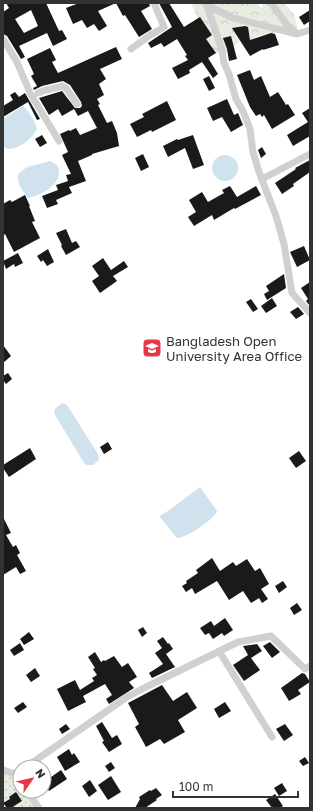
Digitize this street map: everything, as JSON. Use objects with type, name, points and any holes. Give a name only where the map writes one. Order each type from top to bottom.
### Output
[{"type":"street","points":[[130,49],[164,27],[154,3]]},
{"type":"street","points":[[271,3],[296,34]]},
{"type":"street","points":[[206,4],[233,18],[296,34],[310,30]]},
{"type":"street","points":[[206,4],[222,50],[224,63],[229,74],[236,99],[243,111],[250,129],[253,152],[276,216],[284,244],[292,293],[310,313]]},
{"type":"street","points":[[3,38],[17,62],[30,93],[59,142]]},
{"type":"street","points":[[38,93],[45,89],[54,89],[62,86],[66,88],[77,104]]},
{"type":"street","points":[[262,179],[310,154]]},
{"type":"street","points":[[38,759],[127,697],[238,642],[271,636],[304,669],[310,666]]},
{"type":"street","points":[[219,651],[272,737]]},
{"type":"street","points":[[33,799],[39,808]]},
{"type":"green space","points":[[191,3],[256,3],[262,8],[264,3],[284,3],[294,14],[298,30],[260,35],[250,40],[240,40],[229,52],[213,54]]},
{"type":"green space","points":[[3,767],[12,775],[12,799],[31,799],[37,808],[3,808]]},
{"type":"water","points":[[23,106],[32,116],[37,129],[35,133],[22,145],[12,149],[7,149],[3,146],[3,119]]},
{"type":"water","points":[[225,155],[234,159],[238,168],[234,177],[225,181],[216,177],[212,168],[216,159]]},
{"type":"water","points":[[50,161],[57,165],[59,171],[56,182],[45,191],[28,198],[19,184],[18,174],[27,167]]},
{"type":"water","points":[[62,403],[67,405],[98,454],[99,460],[93,465],[87,465],[84,463],[55,415],[54,411]]},
{"type":"water","points":[[200,487],[217,511],[209,521],[187,535],[177,538],[160,517]]},
{"type":"building","points":[[6,3],[46,3],[59,31],[62,30],[67,39],[53,46],[47,33],[19,46],[25,57],[21,59],[7,36],[3,34],[3,12],[9,8]],"holes":[[[31,10],[38,26],[24,33],[15,19]]]},
{"type":"building","points":[[79,3],[116,3],[98,11],[107,26],[99,31],[94,24],[87,28],[82,20],[73,24],[66,8]]},
{"type":"building","points":[[116,3],[149,3],[150,6],[141,11],[152,29],[139,37],[125,15],[123,16]]},
{"type":"building","points":[[159,3],[169,3],[184,27],[200,17],[212,35],[206,39],[216,53],[208,58],[218,74],[213,78],[202,62],[189,70],[190,73],[178,79],[172,68],[188,60],[185,56],[187,55],[177,39],[164,47],[161,43],[151,48],[148,43],[172,27]]},
{"type":"building","points":[[310,10],[310,21],[304,25],[299,17]]},
{"type":"building","points":[[248,27],[250,40],[271,33],[275,34],[279,45],[263,49],[250,56],[232,28]]},
{"type":"building","points":[[231,36],[237,59],[229,61],[223,38]]},
{"type":"building","points":[[116,47],[122,59],[100,69],[106,79],[99,84],[104,95],[97,99],[100,104],[98,105],[107,123],[112,121],[117,133],[119,146],[92,154],[78,161],[86,181],[69,187],[72,193],[56,200],[58,204],[47,208],[42,196],[58,190],[56,185],[68,181],[66,175],[71,174],[62,155],[68,152],[60,134],[76,128],[80,135],[97,128],[88,111],[78,116],[74,109],[62,116],[58,109],[49,115],[39,98],[62,91],[75,108],[80,108],[82,106],[81,102],[70,85],[63,81],[42,86],[34,90],[33,88],[37,86],[31,76],[34,74],[27,59],[50,48],[56,60],[52,62],[58,73]]},
{"type":"building","points":[[250,70],[254,80],[261,76],[270,97],[278,92],[286,105],[288,104],[295,115],[272,129],[264,115],[262,117],[260,114],[256,116],[250,107],[237,75]]},
{"type":"building","points":[[209,76],[215,88],[209,91],[203,79]]},
{"type":"building","points":[[15,92],[19,97],[25,93],[40,119],[37,120],[28,102],[3,117],[3,106],[13,100],[10,95]]},
{"type":"building","points":[[227,99],[234,115],[238,113],[243,125],[231,132],[222,117],[213,121],[207,108]]},
{"type":"building","points":[[167,101],[176,120],[152,132],[151,130],[137,137],[130,124],[144,117],[142,114]]},
{"type":"building","points":[[310,108],[310,136],[293,146],[287,135],[308,122],[302,113]]},
{"type":"building","points":[[42,135],[47,143],[40,147],[35,139]]},
{"type":"building","points":[[193,135],[204,165],[193,169],[185,148],[168,157],[163,146],[177,139],[178,140]]},
{"type":"building","points":[[262,147],[266,154],[261,158],[258,150]]},
{"type":"building","points":[[143,154],[149,167],[141,171],[135,158]]},
{"type":"building","points":[[310,160],[310,172],[282,194],[275,183],[296,169],[295,168]]},
{"type":"building","points":[[230,186],[237,197],[256,186],[261,195],[235,209],[234,208],[214,220],[212,215],[194,226],[188,217],[196,212],[189,200],[202,192],[208,202],[224,193],[222,190]]},
{"type":"building","points":[[25,195],[35,221],[32,222],[40,238],[14,252],[5,234],[3,236],[3,204],[10,200],[12,202]]},
{"type":"building","points":[[66,229],[72,243],[76,241],[80,247],[66,255],[56,233]]},
{"type":"building","points":[[304,246],[310,260],[297,267],[290,252]]},
{"type":"building","points":[[48,249],[54,262],[47,266],[43,260],[41,262],[37,256]]},
{"type":"building","points":[[18,253],[23,263],[15,267],[14,264],[6,269],[3,261]]},
{"type":"building","points":[[103,258],[111,270],[124,261],[128,267],[113,276],[117,281],[100,293],[92,281],[99,276],[92,266]]},
{"type":"building","points":[[284,274],[286,288],[267,300],[264,294],[269,291],[266,286]]},
{"type":"building","points":[[310,282],[310,306],[306,301],[308,299],[301,288]]},
{"type":"building","points":[[272,298],[277,306],[266,313],[261,306]]},
{"type":"building","points":[[251,299],[258,309],[253,312],[246,302]]},
{"type":"building","points":[[298,307],[304,314],[296,319],[290,312]]},
{"type":"building","points":[[3,345],[11,356],[3,363]]},
{"type":"building","points":[[8,373],[12,379],[6,384],[3,380],[3,376]]},
{"type":"building","points":[[108,442],[112,449],[104,454],[100,447]]},
{"type":"building","points":[[30,448],[36,459],[9,477],[3,468],[3,465]]},
{"type":"building","points":[[299,451],[306,461],[296,468],[289,458]]},
{"type":"building","points":[[3,517],[11,533],[6,535],[13,547],[16,545],[20,553],[17,555],[26,571],[20,574],[16,567],[3,575]]},
{"type":"building","points":[[212,558],[220,571],[233,562],[236,566],[247,559],[255,571],[260,568],[269,584],[261,589],[268,599],[262,603],[259,598],[251,603],[243,591],[229,600],[217,581],[195,594],[192,588],[186,592],[182,586],[187,583],[186,581],[198,573],[196,570]]},
{"type":"building","points":[[283,581],[287,587],[279,593],[275,586]]},
{"type":"building","points":[[297,603],[302,610],[294,615],[290,608]]},
{"type":"building","points":[[225,618],[233,630],[224,636],[222,633],[213,639],[209,633],[205,635],[200,628],[211,621],[214,626]]},
{"type":"building","points":[[143,627],[147,633],[142,637],[138,630]]},
{"type":"building","points":[[29,632],[34,639],[24,645],[20,639]]},
{"type":"building","points":[[163,637],[173,649],[166,654],[175,667],[152,678],[149,673],[163,664],[155,653],[162,648],[157,641]]},
{"type":"building","points":[[270,642],[280,652],[272,658],[263,646]]},
{"type":"building","points":[[20,643],[24,650],[14,656],[10,650]]},
{"type":"building","points":[[257,644],[262,651],[251,658],[260,670],[244,681],[233,665],[248,655],[243,646]]},
{"type":"building","points":[[95,652],[101,662],[114,656],[122,667],[128,663],[137,677],[129,682],[134,688],[109,704],[106,699],[112,695],[105,684],[83,696],[86,702],[68,711],[57,689],[75,680],[80,690],[94,681],[92,678],[97,675],[93,669],[95,668],[88,657]]},
{"type":"building","points":[[35,668],[40,676],[31,682],[26,675]]},
{"type":"building","points":[[302,673],[305,674],[310,682],[298,690],[301,694],[289,701],[281,688]]},
{"type":"building","points":[[162,685],[173,701],[187,692],[197,708],[178,720],[185,732],[164,744],[160,739],[146,747],[135,727],[139,724],[128,703]]},
{"type":"building","points":[[23,702],[27,707],[18,713],[14,708]]},
{"type":"building","points":[[225,702],[231,711],[219,718],[214,709]]},
{"type":"building","points":[[102,722],[112,738],[117,735],[122,744],[109,752],[102,742],[104,741],[96,726]]},
{"type":"building","points":[[66,724],[70,729],[62,734],[59,729]]},
{"type":"building","points":[[285,724],[293,735],[284,741],[276,729]]},
{"type":"building","points":[[69,749],[72,755],[74,753],[80,762],[65,771],[57,757]]},
{"type":"building","points":[[305,757],[309,763],[303,766],[299,761]]},
{"type":"building","points":[[111,762],[115,768],[109,772],[105,766]]},
{"type":"building","points":[[61,770],[67,779],[52,789],[52,776]]},
{"type":"building","points":[[111,776],[121,792],[108,800],[98,785]]},
{"type":"building","points":[[90,780],[97,791],[89,797],[82,786]]},
{"type":"building","points":[[282,783],[287,791],[279,796],[274,788]]},
{"type":"building","points":[[156,788],[162,795],[156,799],[157,800],[145,808],[135,808],[140,799],[139,797]]},
{"type":"building","points":[[275,794],[283,806],[280,808],[272,808],[266,800]]},
{"type":"building","points":[[12,795],[12,799],[21,799],[22,801],[11,808],[7,808],[3,803],[10,799],[9,797]]},
{"type":"place","name":"Bangladesh Open University Area Office","points":[[152,348]]}]
